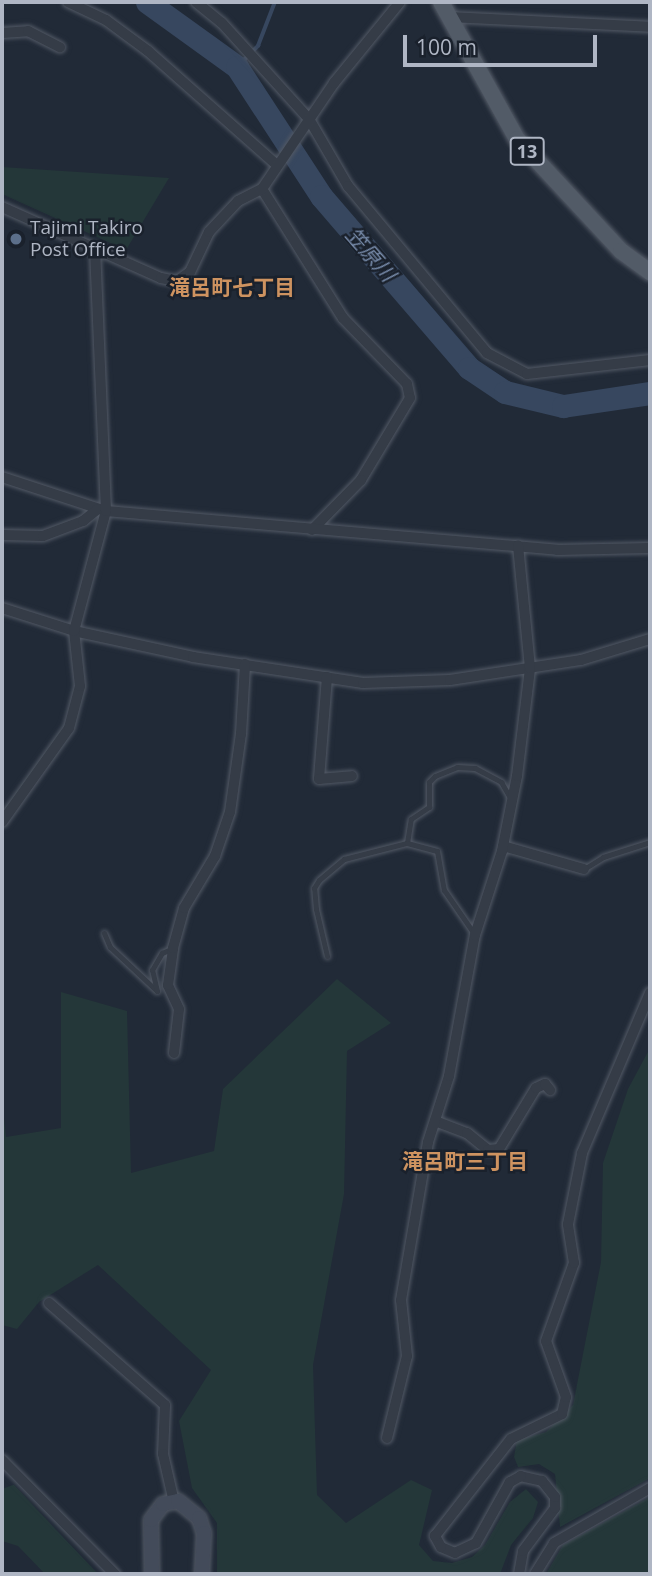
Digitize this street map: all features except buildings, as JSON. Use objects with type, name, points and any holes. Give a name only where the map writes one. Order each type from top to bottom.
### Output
[{"type":"main road","name":"13","points":[[441,2],[517,139],[585,216],[621,251],[650,272]]},
{"type":"street","points":[[68,2],[106,20],[148,51],[277,165]]},
{"type":"street","points":[[196,2],[244,46],[309,119],[348,186],[487,353],[514,370],[544,374],[650,360]]},
{"type":"street","points":[[2,207],[95,249],[177,281],[190,272],[209,232],[239,201],[262,188],[309,119],[400,2]]},
{"type":"street","points":[[449,18],[650,26]]},
{"type":"street","points":[[2,33],[28,32],[60,47]]},
{"type":"street","points":[[262,188],[343,318],[407,384],[410,398],[361,480],[312,530]]},
{"type":"street","points":[[2,822],[69,728],[80,686],[74,631],[102,510],[95,249]]},
{"type":"street","points":[[2,477],[102,510],[557,550],[650,548]]},
{"type":"street","points":[[2,535],[43,536],[83,521],[102,510]]},
{"type":"street","points":[[387,1438],[407,1356],[401,1300],[435,1121],[449,1076],[475,935],[503,846],[512,800],[530,668],[518,546]]},
{"type":"street","points":[[2,608],[74,631],[245,664],[363,683],[450,680],[530,668],[581,660],[650,639]]},
{"type":"street","points":[[174,1053],[180,1009],[168,985],[173,948],[184,908],[215,856],[230,812],[245,664]]},
{"type":"street","points":[[327,677],[319,779],[352,776]]},
{"type":"street","points":[[503,846],[584,869]]},
{"type":"street","points":[[519,1574],[523,1551],[555,1508],[555,1497],[542,1481],[521,1476],[510,1482],[476,1543],[455,1553],[441,1547],[435,1536],[511,1439],[562,1414],[566,1397],[546,1341],[574,1263],[568,1224],[582,1153],[650,993]]},
{"type":"street","points":[[435,1121],[467,1133],[488,1150],[499,1149],[536,1088],[545,1084],[550,1090]]},
{"type":"street","points":[[49,1303],[165,1405],[163,1454],[174,1502]]},
{"type":"street","points":[[2,1460],[116,1574]]},
{"type":"street","points":[[535,1574],[554,1544],[650,1489]]},
{"type":"street","points":[[152,1574],[151,1520],[163,1504],[174,1502],[187,1506],[199,1518],[204,1533],[202,1574]]},
{"type":"lane","points":[[407,843],[411,819],[429,807],[429,782],[457,766],[489,774],[501,782],[512,800]]},
{"type":"lane","points":[[584,869],[603,858],[650,842]]},
{"type":"lane","points":[[327,956],[316,909],[314,888],[319,880],[344,859],[407,843],[437,851],[444,890],[475,935]]},
{"type":"lane","points":[[104,933],[110,947],[157,991],[152,970],[162,953],[173,948]]},
{"type":"shaded area","points":[[2,167],[169,178],[126,250],[2,194]]},
{"type":"shaded area","points":[[337,979],[391,1023],[347,1051],[344,1194],[313,1365],[317,1495],[346,1523],[411,1480],[432,1490],[419,1545],[433,1561],[452,1563],[472,1557],[485,1545],[510,1502],[526,1489],[538,1502],[533,1518],[511,1545],[500,1574],[217,1574],[217,1523],[192,1488],[179,1421],[211,1370],[98,1265],[39,1302],[17,1329],[2,1325],[2,1099],[6,1137],[61,1128],[61,992],[127,1011],[131,1173],[214,1151],[223,1089]]},
{"type":"shaded area","points":[[650,1048],[650,1478],[560,1527],[555,1474],[539,1464],[518,1467],[514,1457],[517,1440],[546,1432],[573,1405],[601,1262],[603,1163],[628,1089]]},
{"type":"shaded area","points":[[14,1485],[98,1574],[45,1574],[18,1546],[2,1541],[2,1489]]},
{"type":"shaded area","points":[[650,1497],[650,1574],[546,1574],[563,1545]]},
{"type":"waterway","name":"笠原川","points":[[147,2],[237,67],[321,196],[469,368],[505,392],[563,406],[650,393]]},
{"type":"waterway","points":[[237,67],[258,46],[275,2]]},
{"type":"place","name":"Tajimi Takiro Post Office","points":[[16,239]]},
{"type":"district","name":"滝呂町七丁目","points":[[232,287]]},
{"type":"district","name":"滝呂町三丁目","points":[[465,1161]]}]
